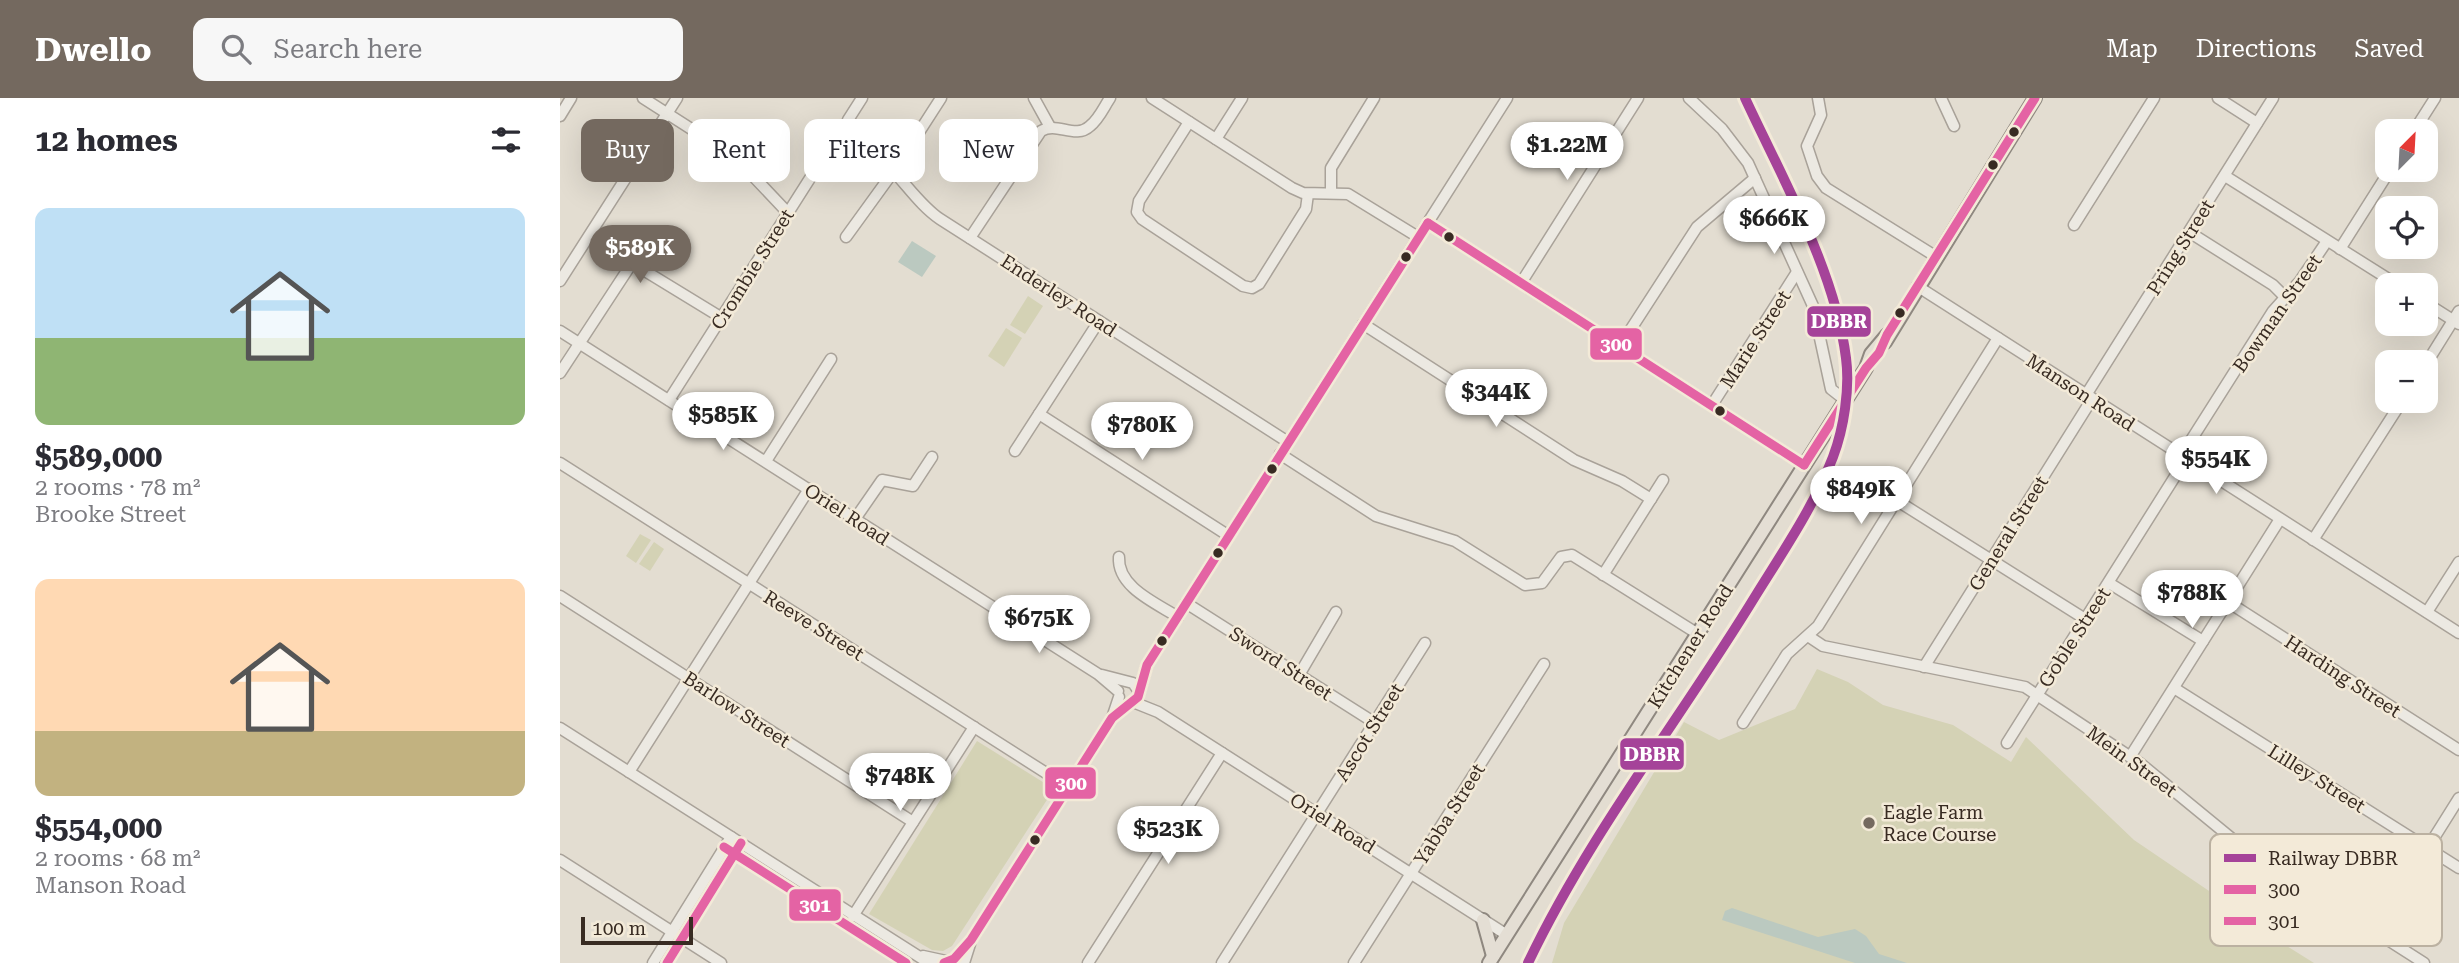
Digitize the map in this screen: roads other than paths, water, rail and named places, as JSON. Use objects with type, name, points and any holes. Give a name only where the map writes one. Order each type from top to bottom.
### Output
[{"type":"main road","name":"Kitchener Road","points":[[1491,960],[1845,400],[1879,353],[1887,335],[2032,99]]},
{"type":"main road","points":[[1483,920],[1491,960]]},
{"type":"street","points":[[560,116],[571,98]]},
{"type":"street","points":[[643,98],[735,157],[788,213]]},
{"type":"street","points":[[560,281],[677,98]]},
{"type":"street","points":[[849,119],[862,98]]},
{"type":"street","points":[[925,122],[941,98]]},
{"type":"street","points":[[1034,98],[1050,127]]},
{"type":"street","points":[[970,239],[1037,136],[1050,127],[1075,132],[1088,128],[1110,98]]},
{"type":"street","points":[[1152,98],[1292,188],[1308,194],[1348,194],[1418,237]]},
{"type":"street","points":[[1216,139],[1242,98]]},
{"type":"street","points":[[1331,192],[1331,167],[1374,98]]},
{"type":"street","points":[[919,956],[953,962],[971,940],[1507,98]]},
{"type":"street","points":[[1521,283],[1638,98]]},
{"type":"street","points":[[1689,98],[1736,145],[1755,178],[1817,316],[1831,389],[1845,400]]},
{"type":"street","points":[[1818,98],[1821,115],[1807,146],[1822,183],[1935,256]]},
{"type":"street","points":[[1941,98],[1954,126]]},
{"type":"street","points":[[2074,225],[2154,98]]},
{"type":"street","points":[[2218,98],[2257,123]]},
{"type":"street","name":"Pring Street","points":[[2089,397],[2273,98]]},
{"type":"street","points":[[2422,119],[2435,98]]},
{"type":"street","points":[[1189,122],[1139,201],[1137,212],[1142,219],[1243,286],[1252,288],[1258,284],[1306,209],[1308,194]]},
{"type":"street","points":[[2225,176],[2379,273]]},
{"type":"street","points":[[1620,346],[1697,228],[1755,178]]},
{"type":"street","name":"Crombie Street","points":[[669,400],[808,182]]},
{"type":"street","points":[[846,237],[885,182]]},
{"type":"street","name":"Enderley Road","points":[[903,182],[926,209],[970,239],[1288,442]]},
{"type":"street","points":[[2340,249],[2382,182]]},
{"type":"street","points":[[1428,223],[1804,465]]},
{"type":"street","points":[[2189,232],[2273,285],[2285,297]]},
{"type":"street","name":"Bowman Street","points":[[2184,457],[2285,297],[2327,241]]},
{"type":"street","points":[[560,373],[634,263],[722,318]]},
{"type":"street","name":"Marie Street","points":[[1712,405],[1797,272]]},
{"type":"street","name":"Manson Road","points":[[1917,286],[2459,632]]},
{"type":"street","points":[[2435,350],[2457,318],[2438,309]]},
{"type":"street","points":[[1015,451],[1100,321]]},
{"type":"street","points":[[1363,324],[1574,460],[1622,481],[1651,499]]},
{"type":"street","name":"Oriel Road","points":[[560,331],[1507,934]]},
{"type":"street","points":[[1743,723],[1787,654],[1818,626],[1998,338]]},
{"type":"street","points":[[766,461],[831,359]]},
{"type":"street","name":"General Street","points":[[1924,667],[2089,397]]},
{"type":"street","points":[[2313,540],[2394,413]]},
{"type":"street","points":[[1039,414],[1229,536]]},
{"type":"street","points":[[1280,454],[1376,516],[1455,541],[1525,585],[1542,583],[1560,557],[1567,554],[1698,634]]},
{"type":"street","points":[[855,519],[882,480],[913,486],[932,457]]},
{"type":"street","name":"Goble Street","points":[[2007,743],[2109,583],[2184,457]]},
{"type":"street","name":"Reeve Street","points":[[560,463],[1068,787]]},
{"type":"street","points":[[1603,575],[1663,480]]},
{"type":"street","points":[[629,772],[809,489]]},
{"type":"street","points":[[1896,500],[2085,619]]},
{"type":"street","points":[[2130,757],[2280,519]]},
{"type":"street","points":[[1119,557],[1119,566],[1130,586],[1178,617]]},
{"type":"street","points":[[2427,612],[2459,562]]},
{"type":"street","points":[[2109,583],[2203,641]]},
{"type":"street","name":"Barlow Street","points":[[560,596],[913,822]]},
{"type":"street","name":"Harding Street","points":[[2228,602],[2459,750]]},
{"type":"street","name":"Sword Street","points":[[1186,603],[1375,723]]},
{"type":"street","points":[[1299,674],[1336,612]]},
{"type":"street","name":"Mein Street","points":[[1808,636],[1823,646],[2020,685],[2038,694],[2130,757],[2227,834]]},
{"type":"street","name":"Ascot Street","points":[[1222,963],[1425,643]]},
{"type":"street","name":"Yabba Street","points":[[1354,963],[1544,664]]},
{"type":"street","name":"Lilley Street","points":[[2174,688],[2406,834]]},
{"type":"street","points":[[853,916],[974,727]]},
{"type":"street","points":[[560,728],[929,963]]},
{"type":"street","points":[[1088,963],[1222,753]]},
{"type":"street","points":[[2437,834],[2459,799]]},
{"type":"street","points":[[653,963],[731,837]]},
{"type":"street","name":"Lilley Street","points":[[2442,857],[2459,868]]},
{"type":"street","points":[[560,860],[721,963]]},
{"type":"street","name":"Mein Street","points":[[2397,946],[2424,963]]},
{"type":"railway","points":[[1534,963],[1554,918],[1608,825]]},
{"type":"rail line","name":"DBBR","points":[[1528,963],[1579,868],[1798,528],[1817,493],[1840,434],[1847,395],[1847,370],[1840,325],[1831,292],[1805,225],[1745,98]]},
{"type":"place","name":"Eagle Farm Race Course","points":[[1869,823]]}]
